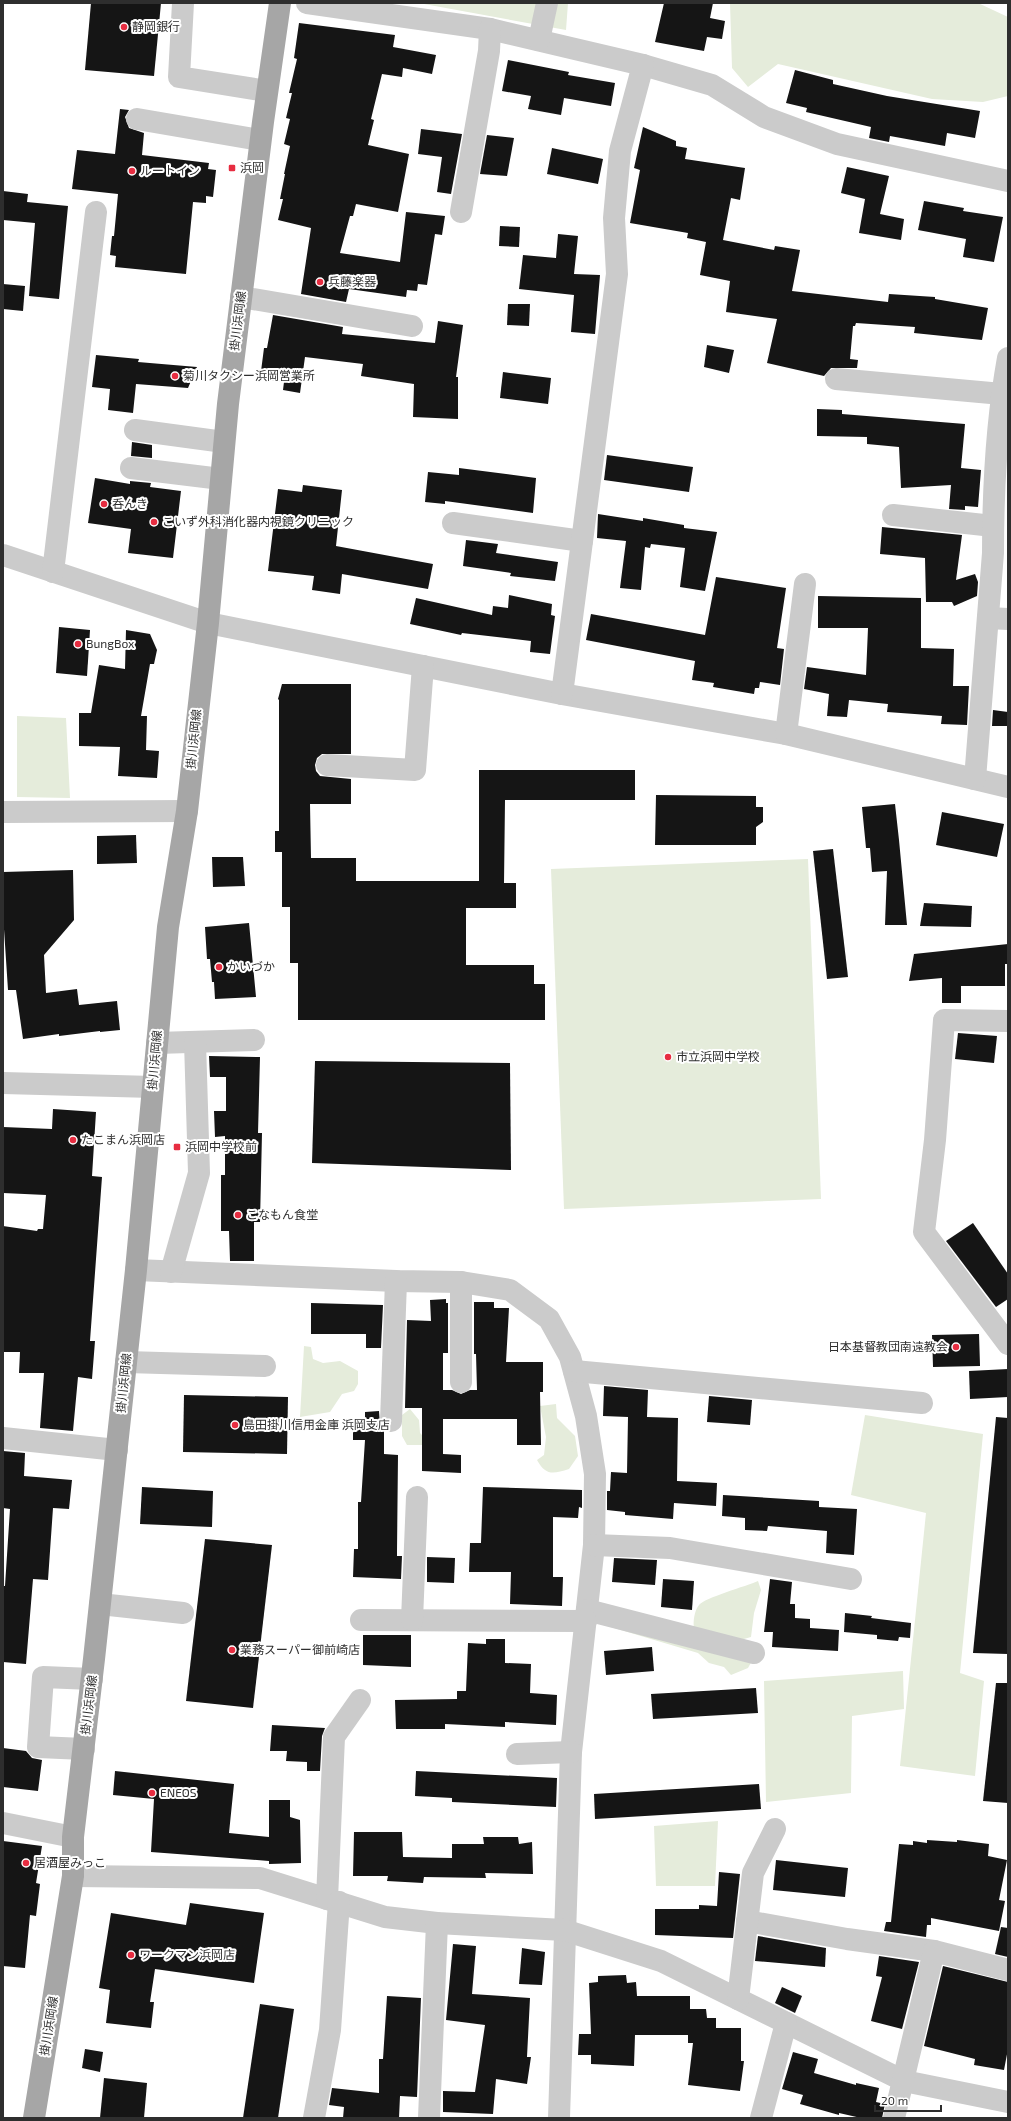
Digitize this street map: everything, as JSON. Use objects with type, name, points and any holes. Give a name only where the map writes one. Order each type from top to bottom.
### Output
[{"type":"main road","name":"掛川浜岡線","points":[[34,2118],[73,1876],[73,1837],[92,1678],[136,1270],[168,928],[187,811],[208,623],[224,442],[260,140],[280,3]]},
{"type":"street","points":[[183,3],[179,77],[267,91]]},
{"type":"street","points":[[306,3],[490,29],[643,65],[712,85],[764,117],[837,144],[1008,181]]},
{"type":"street","points":[[539,40],[547,3]]},
{"type":"street","points":[[461,212],[489,51],[490,29]]},
{"type":"street","points":[[562,694],[617,274],[614,218],[620,151],[643,65]]},
{"type":"street","points":[[137,119],[260,140]]},
{"type":"street","points":[[54,572],[96,212]]},
{"type":"street","points":[[241,297],[412,326]]},
{"type":"street","points":[[975,779],[998,619],[993,553],[993,526],[1002,496],[1002,394],[1008,359]]},
{"type":"street","points":[[836,379],[1002,394]]},
{"type":"street","points":[[135,430],[224,442]]},
{"type":"street","points":[[131,468],[221,478]]},
{"type":"street","points":[[893,515],[993,526]]},
{"type":"street","points":[[453,523],[582,541]]},
{"type":"street","points":[[3,555],[208,623],[562,694],[786,734],[1008,787]]},
{"type":"street","points":[[786,734],[805,584]]},
{"type":"street","points":[[327,765],[415,770],[423,666]]},
{"type":"street","points":[[3,812],[187,811]]},
{"type":"street","points":[[1008,1021],[944,1020],[935,1140],[924,1232],[1008,1344]]},
{"type":"street","points":[[157,1043],[254,1040]]},
{"type":"street","points":[[171,1272],[199,1173],[195,1042]]},
{"type":"street","points":[[3,1083],[153,1087]]},
{"type":"street","points":[[136,1270],[396,1281],[462,1282],[510,1290],[549,1319],[570,1357],[586,1416],[596,1474],[594,1545],[572,1752],[564,1930],[559,2118]]},
{"type":"street","points":[[391,1421],[396,1281]]},
{"type":"street","points":[[462,1282],[462,1382]]},
{"type":"street","points":[[126,1362],[265,1366]]},
{"type":"street","points":[[574,1371],[922,1403]]},
{"type":"street","points":[[3,1438],[117,1450]]},
{"type":"street","points":[[412,1620],[417,1498]]},
{"type":"street","points":[[594,1545],[670,1548],[852,1579]]},
{"type":"street","points":[[100,1604],[183,1613]]},
{"type":"street","points":[[361,1620],[587,1616],[754,1653]]},
{"type":"street","points":[[84,1749],[38,1746],[43,1677],[92,1678]]},
{"type":"street","points":[[314,2118],[330,2030],[333,1901],[334,1737],[360,1700]]},
{"type":"street","points":[[517,1754],[572,1752]]},
{"type":"street","points":[[3,1824],[73,1837]]},
{"type":"street","points":[[738,1999],[753,1873],[774,1829]]},
{"type":"street","points":[[73,1876],[260,1878],[386,1917],[437,1923],[564,1930],[661,1961],[904,2081],[1008,2102]]},
{"type":"street","points":[[747,1921],[847,1939],[934,1951],[1008,1970]]},
{"type":"street","points":[[429,2118],[437,1923]]},
{"type":"street","points":[[894,2118],[934,1951]]},
{"type":"street","points":[[761,2118],[786,2023]]},
{"type":"green space","points":[[406,3],[568,3],[566,30],[424,4]]},
{"type":"green space","points":[[730,3],[978,3],[1008,17],[1008,96],[983,102],[932,99],[778,64],[748,87],[732,68]]},
{"type":"green space","points":[[17,716],[66,718],[70,798],[17,797]]},
{"type":"green space","points":[[808,859],[821,1199],[564,1209],[551,869]]},
{"type":"green space","points":[[304,1346],[311,1347],[313,1359],[323,1363],[340,1361],[358,1371],[358,1384],[354,1391],[342,1394],[330,1412],[300,1417]]},
{"type":"green space","points":[[556,1404],[557,1418],[575,1436],[578,1456],[569,1469],[554,1473],[544,1469],[537,1460],[544,1455],[546,1437],[540,1406]]},
{"type":"green space","points":[[410,1409],[419,1420],[420,1433],[426,1439],[425,1445],[407,1445],[402,1436],[402,1415]]},
{"type":"green space","points":[[865,1415],[983,1434],[960,1673],[984,1681],[975,1776],[900,1766],[926,1513],[851,1495]]},
{"type":"green space","points":[[758,1581],[761,1590],[754,1613],[751,1637],[737,1641],[694,1629],[694,1620],[697,1607],[703,1602]]},
{"type":"green space","points":[[604,1625],[753,1659],[748,1668],[731,1675],[724,1667],[709,1663],[698,1653]]},
{"type":"green space","points":[[903,1671],[904,1709],[852,1716],[851,1793],[766,1802],[764,1681]]},
{"type":"green space","points":[[718,1821],[715,1886],[656,1886],[654,1826]]},
{"type":"building","points":[[91,3],[161,3],[154,76],[85,70]]},
{"type":"building","points":[[664,3],[713,3],[710,18],[725,21],[722,39],[707,37],[704,51],[655,42]]},
{"type":"building","points":[[299,23],[395,35],[393,47],[436,55],[432,74],[403,68],[402,77],[382,74],[371,119],[374,120],[368,145],[409,154],[398,212],[356,204],[353,216],[350,216],[340,253],[400,262],[406,212],[445,216],[442,235],[435,234],[427,285],[418,284],[417,291],[407,290],[406,297],[349,289],[346,302],[301,294],[311,228],[278,220],[283,199],[280,199],[290,146],[284,144],[290,119],[286,118],[292,93],[289,93],[297,59],[294,58]]},
{"type":"building","points":[[508,60],[569,72],[568,75],[615,83],[611,106],[564,98],[561,115],[528,109],[531,96],[502,91]]},
{"type":"building","points":[[795,70],[833,80],[833,84],[887,96],[980,111],[975,138],[947,133],[945,146],[890,136],[889,142],[869,138],[871,127],[806,112],[807,108],[786,103]]},
{"type":"building","points":[[120,109],[129,110],[125,117],[129,128],[144,133],[142,155],[209,163],[208,169],[216,170],[213,197],[206,196],[206,203],[193,202],[186,274],[115,267],[116,256],[110,255],[112,236],[114,236],[118,194],[72,189],[77,150],[115,154]]},
{"type":"building","points":[[643,127],[676,141],[676,146],[687,148],[685,159],[745,168],[740,200],[731,198],[723,240],[774,250],[775,246],[800,250],[792,291],[888,302],[889,294],[935,297],[935,299],[988,308],[982,340],[914,333],[915,327],[856,323],[855,326],[853,326],[850,359],[858,360],[857,368],[831,368],[824,376],[767,363],[777,319],[726,312],[730,281],[700,275],[706,242],[687,238],[688,233],[630,223],[640,170],[634,168]]},
{"type":"building","points":[[421,129],[462,134],[451,194],[437,192],[442,157],[418,154]]},
{"type":"building","points":[[487,135],[514,138],[507,176],[480,174]]},
{"type":"building","points":[[552,148],[603,159],[598,184],[547,174]]},
{"type":"building","points":[[847,167],[889,176],[880,214],[904,219],[901,240],[859,233],[865,199],[841,193]]},
{"type":"building","points":[[3,191],[28,194],[27,202],[68,206],[59,299],[29,296],[35,223],[3,220]]},
{"type":"building","points":[[924,201],[964,208],[963,211],[1003,217],[994,262],[963,257],[966,239],[918,230]]},
{"type":"building","points":[[500,226],[520,227],[519,247],[499,246]]},
{"type":"building","points":[[558,234],[578,236],[574,274],[600,275],[595,334],[571,332],[574,295],[519,289],[523,255],[556,258]]},
{"type":"building","points":[[3,284],[25,286],[23,311],[3,309]]},
{"type":"building","points":[[508,304],[530,304],[529,326],[507,325]]},
{"type":"building","points":[[273,315],[343,327],[342,334],[435,343],[438,321],[463,325],[456,377],[458,377],[458,419],[413,417],[414,384],[361,376],[363,364],[305,357],[300,393],[283,390],[284,382],[260,379],[264,348],[267,348]]},
{"type":"building","points":[[707,345],[734,350],[729,373],[704,367]]},
{"type":"building","points":[[96,355],[139,359],[138,362],[197,367],[188,388],[136,384],[133,413],[108,410],[110,389],[92,387]]},
{"type":"building","points":[[503,372],[551,378],[548,404],[500,398]]},
{"type":"building","points":[[817,409],[842,410],[842,414],[965,424],[961,468],[981,470],[978,507],[965,506],[965,510],[949,509],[951,485],[901,488],[899,447],[867,444],[867,437],[817,436]]},
{"type":"building","points":[[132,442],[152,445],[152,458],[131,456]]},
{"type":"building","points":[[607,455],[693,467],[689,492],[604,480]]},
{"type":"building","points":[[459,468],[536,478],[533,513],[445,501],[445,504],[425,502],[428,472],[459,475]]},
{"type":"building","name":"こいず外科消化器内視鏡クリニック","points":[[95,478],[130,484],[130,481],[151,483],[150,487],[181,491],[173,558],[128,553],[131,529],[88,523]]},
{"type":"building","points":[[303,485],[342,490],[336,546],[433,564],[428,589],[342,574],[340,594],[312,590],[314,576],[268,571],[278,489],[302,492]]},
{"type":"building","points":[[598,514],[643,521],[643,518],[684,525],[684,528],[717,532],[705,591],[680,587],[685,548],[651,544],[650,548],[645,547],[641,590],[620,588],[626,541],[597,538]]},
{"type":"building","points":[[882,527],[962,535],[956,580],[975,574],[978,582],[977,596],[954,606],[952,602],[926,602],[925,558],[880,554]]},
{"type":"building","points":[[466,540],[498,544],[496,553],[558,562],[555,581],[510,576],[511,573],[463,566]]},
{"type":"building","points":[[716,577],[786,588],[777,648],[784,649],[780,685],[760,682],[759,688],[755,688],[754,694],[713,687],[714,683],[692,680],[695,661],[586,640],[591,614],[705,635]]},
{"type":"building","points":[[509,595],[552,604],[551,615],[555,616],[550,654],[530,652],[531,641],[462,633],[461,635],[410,624],[416,598],[492,615],[493,606],[508,608]]},
{"type":"building","points":[[818,596],[921,598],[921,648],[954,649],[953,686],[969,686],[967,725],[941,724],[942,716],[887,712],[888,704],[849,700],[847,717],[827,716],[829,694],[804,689],[807,667],[866,675],[868,628],[818,628]]},
{"type":"building","points":[[59,627],[90,630],[87,676],[56,673]]},
{"type":"building","points":[[126,630],[150,634],[157,650],[154,664],[150,664],[141,716],[147,716],[146,750],[159,751],[157,778],[118,776],[120,747],[79,746],[79,713],[91,713],[99,665],[125,669]]},
{"type":"building","points":[[282,684],[351,684],[351,754],[322,754],[317,758],[315,765],[316,771],[320,776],[351,779],[351,804],[310,804],[311,858],[356,858],[356,881],[479,881],[479,770],[635,770],[635,800],[505,800],[504,883],[516,883],[516,908],[466,908],[466,965],[534,965],[534,984],[545,984],[545,1020],[298,1020],[298,963],[290,963],[290,907],[282,907],[282,852],[275,852],[275,831],[279,831],[278,699]]},
{"type":"building","points":[[993,710],[1008,712],[1008,726],[992,726]]},
{"type":"building","points":[[656,795],[756,796],[756,807],[763,807],[763,822],[756,827],[756,845],[655,845]]},
{"type":"building","points":[[895,804],[907,925],[885,925],[887,871],[872,872],[870,848],[866,848],[862,807]]},
{"type":"building","points":[[942,812],[1004,824],[997,857],[936,845]]},
{"type":"building","points":[[136,835],[137,863],[97,864],[97,836]]},
{"type":"building","points":[[833,849],[848,977],[827,979],[813,851]]},
{"type":"building","points":[[212,857],[243,857],[245,886],[213,887]]},
{"type":"building","points":[[73,870],[74,920],[44,955],[46,993],[77,989],[79,1005],[117,1001],[120,1030],[59,1036],[59,1034],[23,1039],[16,990],[8,990],[3,914],[3,872]]},
{"type":"building","points":[[924,903],[972,906],[971,927],[920,926]]},
{"type":"building","points":[[249,923],[256,997],[215,999],[210,959],[207,959],[205,927]]},
{"type":"building","points":[[1008,944],[1008,964],[1005,964],[1005,986],[961,986],[961,1003],[942,1003],[942,978],[909,981],[914,954]]},
{"type":"building","points":[[958,1033],[997,1036],[994,1063],[955,1059]]},
{"type":"building","points":[[209,1056],[260,1057],[258,1133],[262,1133],[260,1222],[254,1222],[254,1261],[230,1261],[229,1231],[221,1231],[221,1175],[225,1175],[225,1136],[215,1137],[214,1111],[226,1111],[226,1077],[210,1077]]},
{"type":"building","points":[[315,1061],[510,1063],[511,1170],[312,1163]]},
{"type":"building","points":[[53,1109],[96,1112],[92,1176],[102,1177],[90,1341],[95,1341],[92,1379],[78,1377],[73,1431],[40,1428],[44,1373],[19,1373],[20,1352],[3,1352],[3,1226],[37,1231],[38,1229],[43,1229],[46,1195],[3,1193],[3,1127],[52,1129]]},
{"type":"building","points":[[973,1223],[1008,1274],[1008,1299],[996,1307],[946,1241]]},
{"type":"building","points":[[446,1299],[446,1303],[448,1303],[448,1353],[443,1353],[443,1390],[452,1390],[461,1394],[470,1390],[477,1390],[476,1354],[474,1354],[474,1302],[494,1302],[494,1308],[509,1308],[506,1362],[543,1362],[543,1392],[540,1392],[541,1445],[517,1445],[517,1419],[443,1419],[443,1454],[461,1455],[461,1473],[422,1471],[422,1408],[405,1408],[407,1320],[431,1321],[430,1300]]},
{"type":"building","points":[[311,1303],[383,1305],[381,1348],[366,1348],[366,1334],[311,1334]]},
{"type":"building","name":"日本基督教団南遠教会","points":[[979,1334],[980,1366],[933,1367],[932,1335]]},
{"type":"building","points":[[1008,1369],[1008,1397],[970,1399],[969,1371]]},
{"type":"building","points":[[604,1386],[648,1390],[647,1417],[678,1418],[677,1481],[717,1483],[716,1506],[674,1503],[673,1519],[625,1515],[625,1512],[607,1510],[607,1491],[610,1491],[611,1472],[627,1473],[628,1417],[603,1416]]},
{"type":"building","name":"島田掛川信用金庫 浜岡支店","points":[[184,1395],[288,1397],[287,1454],[183,1452]]},
{"type":"building","points":[[709,1396],[752,1400],[750,1425],[707,1422]]},
{"type":"building","points":[[379,1411],[380,1426],[384,1431],[384,1454],[398,1455],[397,1556],[402,1556],[401,1579],[353,1577],[354,1549],[358,1549],[358,1502],[361,1502],[365,1440],[353,1440],[353,1421],[365,1421],[365,1412]]},
{"type":"building","points":[[996,1417],[1008,1418],[1008,1654],[973,1653]]},
{"type":"building","points":[[3,1451],[25,1453],[24,1476],[72,1480],[69,1509],[53,1508],[48,1580],[33,1579],[26,1664],[3,1662],[3,1586],[5,1586],[10,1509],[3,1508]]},
{"type":"building","points":[[142,1487],[213,1491],[212,1527],[140,1524]]},
{"type":"building","points":[[483,1487],[582,1490],[582,1508],[579,1507],[578,1518],[553,1517],[553,1577],[563,1577],[562,1606],[510,1604],[511,1572],[469,1572],[470,1543],[481,1543]]},
{"type":"building","points":[[723,1495],[819,1501],[819,1507],[857,1509],[854,1555],[826,1553],[827,1531],[768,1526],[767,1531],[745,1530],[745,1518],[722,1516]]},
{"type":"building","points":[[205,1539],[272,1545],[253,1708],[186,1701]]},
{"type":"building","points":[[427,1557],[455,1558],[454,1583],[427,1582]]},
{"type":"building","points":[[614,1558],[657,1560],[655,1585],[612,1582]]},
{"type":"building","points":[[663,1579],[694,1581],[692,1610],[661,1607]]},
{"type":"building","points":[[770,1579],[792,1582],[790,1604],[795,1604],[795,1618],[810,1619],[810,1628],[839,1630],[838,1651],[772,1647],[773,1632],[764,1632]]},
{"type":"building","points":[[845,1613],[911,1623],[910,1638],[899,1637],[898,1641],[877,1639],[877,1635],[844,1632]]},
{"type":"building","points":[[363,1635],[411,1635],[411,1667],[363,1665]]},
{"type":"building","points":[[486,1639],[505,1639],[505,1663],[531,1664],[530,1693],[557,1695],[556,1725],[505,1722],[505,1727],[445,1724],[445,1729],[396,1729],[395,1700],[457,1699],[457,1691],[466,1691],[468,1643],[486,1644]]},
{"type":"building","points":[[652,1647],[654,1671],[606,1675],[604,1651]]},
{"type":"building","points":[[996,1683],[1008,1683],[1008,1803],[983,1801]]},
{"type":"building","points":[[756,1688],[758,1713],[653,1719],[651,1694]]},
{"type":"building","points":[[272,1725],[325,1728],[322,1736],[320,1771],[307,1771],[307,1762],[286,1761],[287,1751],[270,1751]]},
{"type":"building","points":[[3,1748],[26,1751],[32,1758],[42,1760],[38,1791],[3,1787]]},
{"type":"building","points":[[115,1771],[234,1784],[229,1833],[269,1837],[269,1800],[290,1800],[290,1817],[300,1820],[301,1863],[269,1864],[269,1861],[151,1852],[154,1799],[113,1795]]},
{"type":"building","points":[[416,1771],[557,1778],[556,1807],[452,1802],[452,1798],[415,1796]]},
{"type":"building","points":[[759,1784],[761,1809],[595,1819],[594,1794]]},
{"type":"building","points":[[354,1832],[402,1832],[403,1857],[452,1858],[452,1844],[484,1844],[483,1837],[518,1837],[519,1844],[532,1842],[533,1874],[485,1873],[486,1878],[424,1877],[423,1883],[387,1881],[388,1876],[353,1876]]},
{"type":"building","points":[[927,1840],[957,1842],[957,1840],[989,1844],[988,1856],[1007,1860],[999,1900],[1005,1901],[999,1931],[931,1918],[931,1925],[927,1925],[926,1937],[884,1931],[886,1922],[891,1922],[899,1844],[913,1845],[913,1841],[927,1843]]},
{"type":"building","points":[[3,1841],[42,1846],[36,1883],[40,1884],[36,1916],[30,1915],[25,1968],[3,1966]]},
{"type":"building","points":[[776,1860],[848,1868],[845,1897],[773,1890]]},
{"type":"building","points":[[719,1872],[740,1874],[733,1938],[655,1935],[655,1909],[699,1909],[699,1905],[717,1906]]},
{"type":"building","points":[[190,1903],[264,1913],[254,1983],[155,1969],[150,2002],[154,2002],[151,2028],[106,2023],[110,1990],[99,1988],[111,1913],[186,1925]]},
{"type":"building","points":[[1001,1927],[1008,1928],[1008,1957],[995,1954]]},
{"type":"building","points":[[758,1936],[826,1948],[825,1967],[755,1961]]},
{"type":"building","points":[[453,1944],[476,1946],[472,1994],[530,1998],[527,2057],[531,2057],[527,2084],[496,2079],[493,2114],[443,2112],[443,2091],[475,2092],[485,2025],[446,2020]]},
{"type":"building","points":[[522,1948],[545,1952],[542,1985],[519,1984]]},
{"type":"building","points":[[879,1956],[919,1962],[902,2029],[871,2021],[882,1977],[876,1976]]},
{"type":"building","points":[[943,1966],[1008,1982],[1008,2049],[1004,2070],[974,2065],[975,2059],[924,2046]]},
{"type":"building","points":[[626,1975],[627,1983],[636,1982],[637,1996],[690,1996],[690,2009],[706,2009],[707,2018],[716,2018],[716,2028],[741,2028],[741,2061],[744,2061],[740,2091],[688,2085],[693,2043],[688,2043],[688,2035],[635,2035],[634,2066],[591,2064],[591,2055],[578,2055],[579,2034],[591,2034],[589,1983],[598,1982],[598,1976]]},
{"type":"building","points":[[782,1987],[802,1996],[795,2013],[775,2003]]},
{"type":"building","points":[[387,1996],[421,1998],[417,2097],[400,2096],[399,2118],[343,2118],[344,2107],[329,2105],[332,2088],[379,2093],[379,2059],[383,2059]]},
{"type":"building","points":[[260,2004],[294,2009],[278,2118],[243,2118]]},
{"type":"building","points":[[85,2049],[103,2052],[100,2072],[82,2068]]},
{"type":"building","points":[[793,2052],[818,2059],[814,2073],[856,2085],[856,2083],[879,2088],[876,2102],[885,2104],[882,2118],[861,2118],[839,2113],[839,2115],[800,2104],[803,2095],[782,2089]]},
{"type":"building","points":[[104,2078],[147,2083],[144,2118],[100,2118]]},
{"type":"place","name":"静岡銀行","points":[[124,27]]},
{"type":"place","name":"浜岡","points":[[232,168]]},
{"type":"place","name":"ルートイン","points":[[132,171]]},
{"type":"place","name":"兵藤楽器","points":[[320,282]]},
{"type":"place","name":"菊川タクシー浜岡営業所","points":[[175,376]]},
{"type":"place","name":"呑んき","points":[[104,504]]},
{"type":"place","name":"こいず外科消化器内視鏡クリニック","points":[[154,522]]},
{"type":"place","name":"BungBox","points":[[78,644]]},
{"type":"place","name":"かいづか","points":[[219,967]]},
{"type":"place","name":"市立浜岡中学校","points":[[668,1057]]},
{"type":"place","name":"たこまん浜岡店","points":[[73,1140]]},
{"type":"place","name":"浜岡中学校前","points":[[177,1147]]},
{"type":"place","name":"こなもん食堂","points":[[238,1215]]},
{"type":"place","name":"日本基督教団南遠教会","points":[[956,1347]]},
{"type":"place","name":"島田掛川信用金庫 浜岡支店","points":[[235,1425]]},
{"type":"place","name":"業務スーパー御前崎店","points":[[232,1650]]},
{"type":"place","name":"ENEOS","points":[[152,1793]]},
{"type":"place","name":"居酒屋みっこ","points":[[26,1863]]},
{"type":"place","name":"ワークマン浜岡店","points":[[131,1955]]}]
